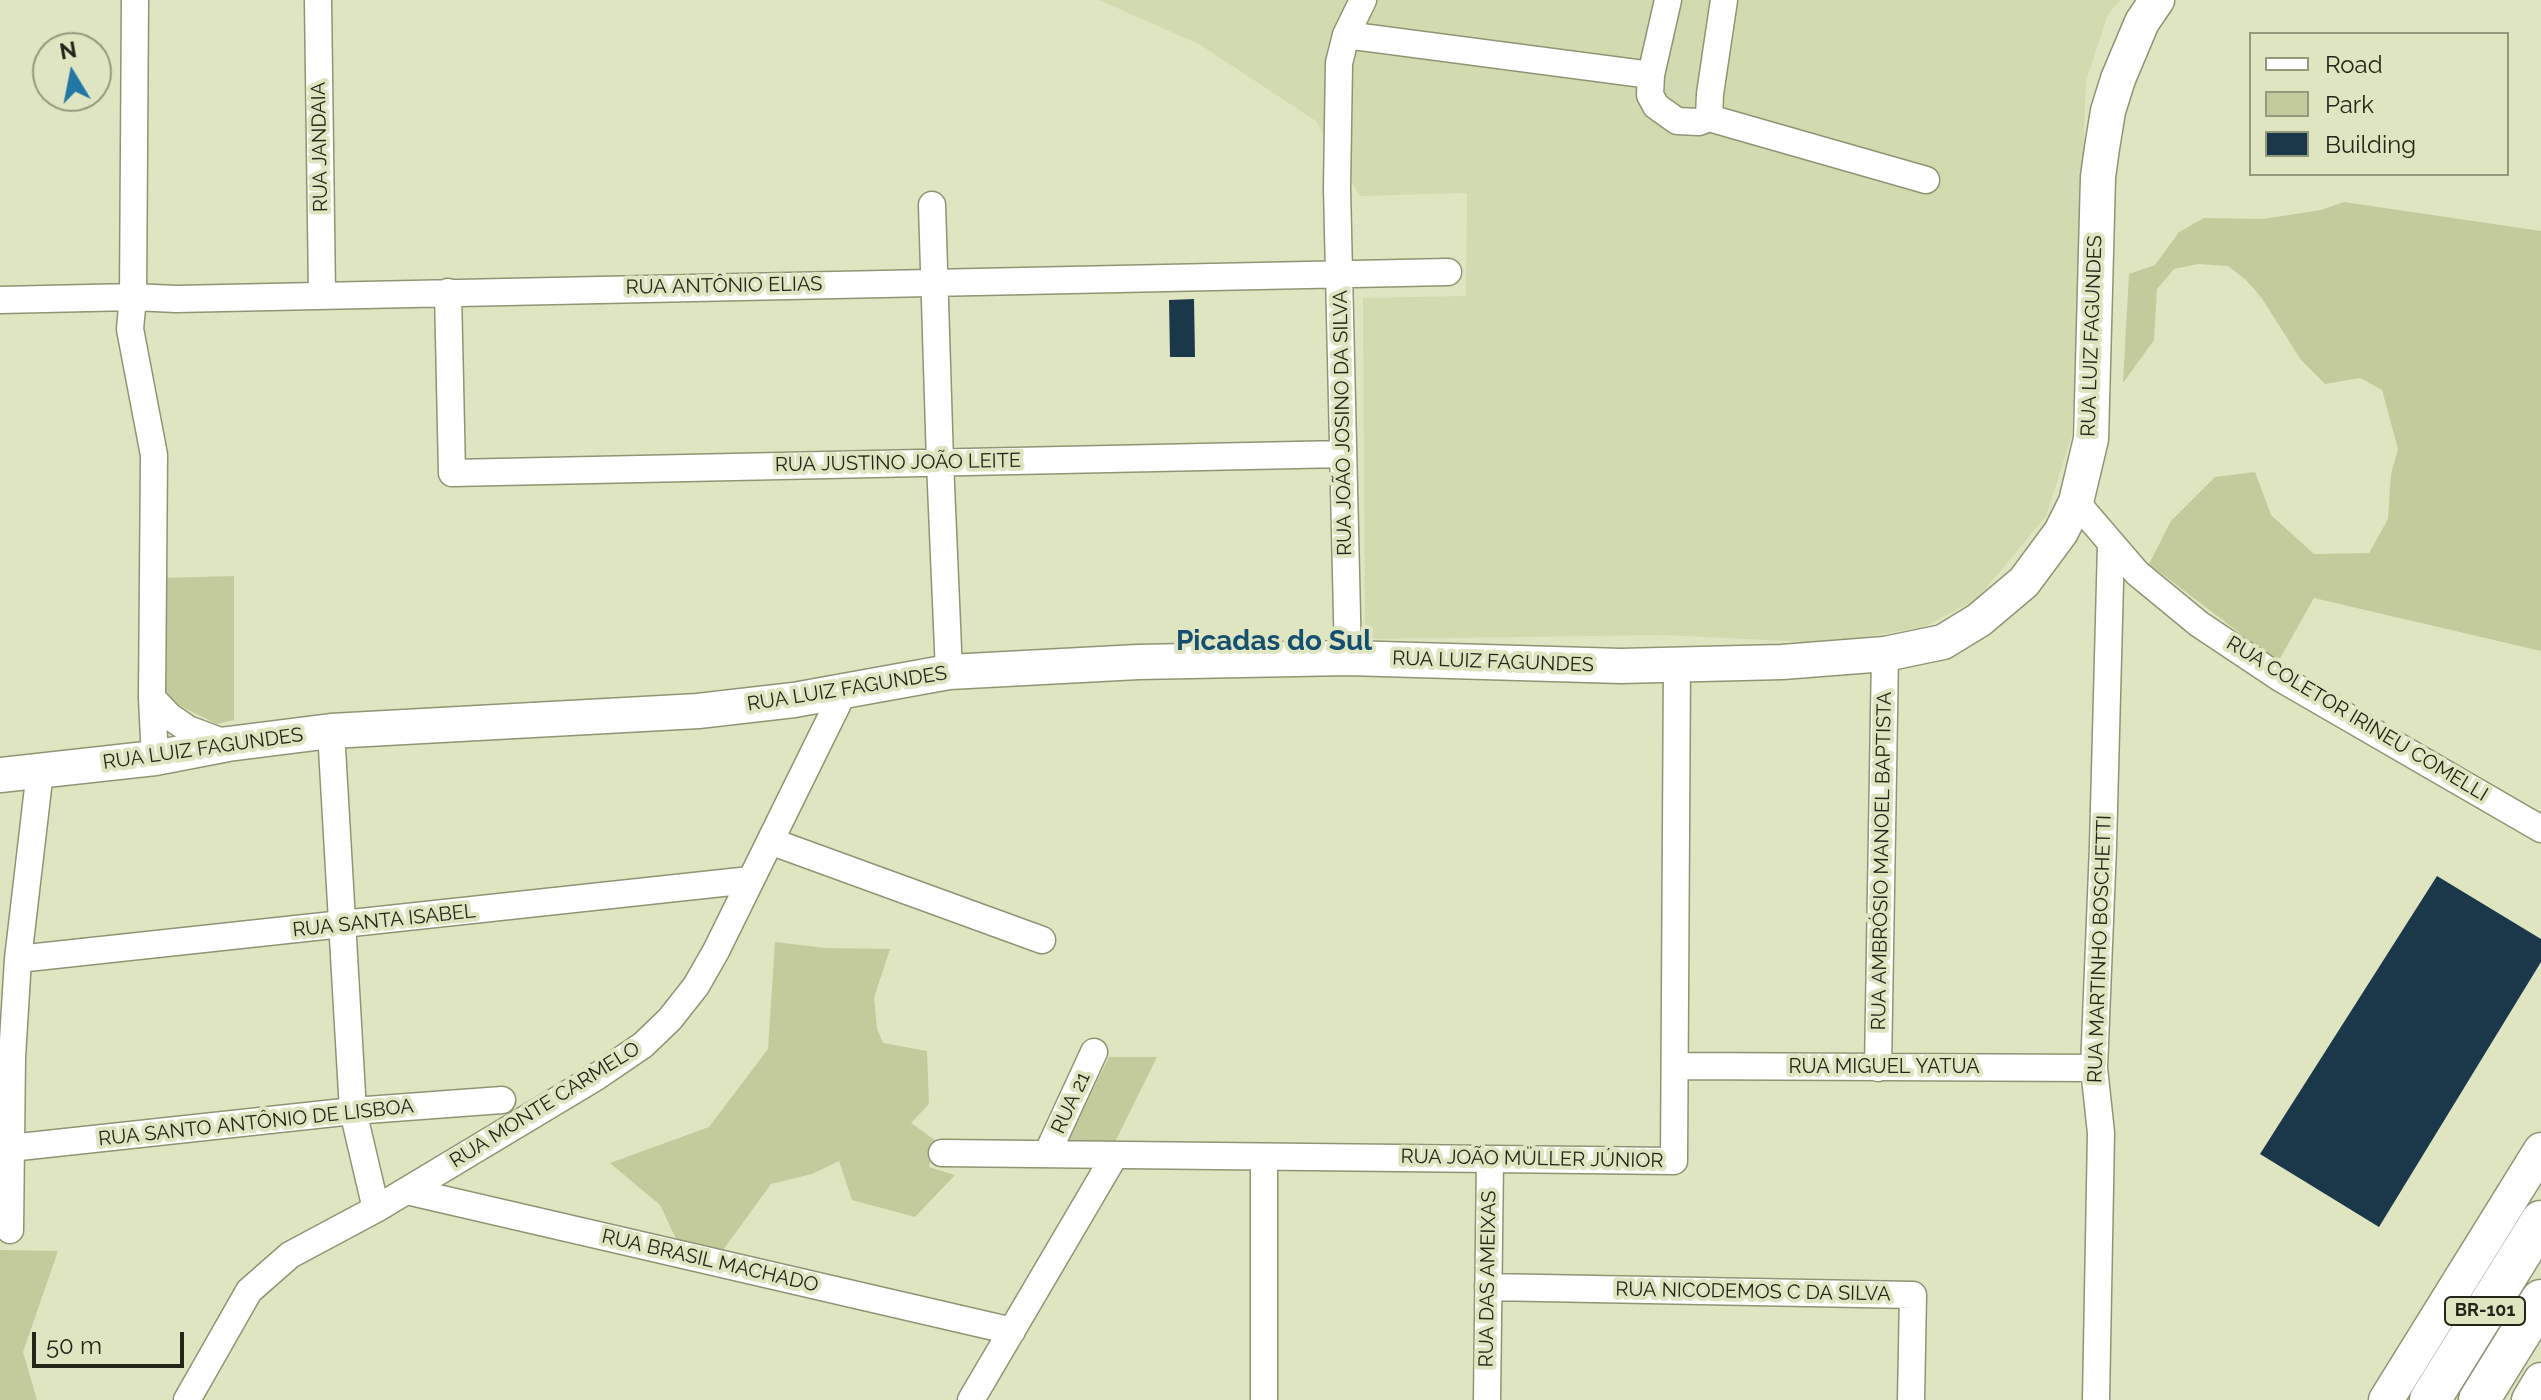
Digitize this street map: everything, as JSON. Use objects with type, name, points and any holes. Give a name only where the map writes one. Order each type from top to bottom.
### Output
[{"type":"highway","name":"BR-101","points":[[2430,1400],[2541,1221]]},
{"type":"highway","name":"BR-101","points":[[2479,1400],[2541,1300]]},
{"type":"main road","name":"RUA LUIZ FAGUNDES","points":[[0,775],[155,758],[228,744],[331,731],[698,711],[794,700],[949,672],[1138,662],[1348,658],[1621,666],[1782,662],[1885,654],[1943,642],[1979,620],[2024,582],[2061,532],[2076,502],[2091,439],[2098,177],[2102,148],[2108,111],[2118,79],[2142,22],[2157,0]]},
{"type":"main road","points":[[2386,1400],[2541,1150]]},
{"type":"main road","points":[[2529,1400],[2541,1380]]},
{"type":"street","points":[[135,0],[133,297],[130,329],[154,455],[152,698],[155,758]]},
{"type":"street","name":"RUA JANDAIA","points":[[318,0],[322,294]]},
{"type":"street","name":"RUA JOÃO JOSINO DA SILVA","points":[[1348,658],[1337,188],[1339,63],[1346,35],[1363,0]]},
{"type":"street","points":[[1668,0],[1651,75],[1650,95],[1656,106],[1677,121],[1699,122],[1709,118],[1926,180]]},
{"type":"street","points":[[1709,118],[1724,0]]},
{"type":"street","points":[[1346,35],[1651,75]]},
{"type":"street","points":[[932,205],[949,672]]},
{"type":"street","name":"RUA ANTÔNIO ELIAS","points":[[0,300],[176,299],[1448,272]]},
{"type":"street","name":"RUA JUSTINO JOÃO LEITE","points":[[448,292],[452,473],[1343,454]]},
{"type":"street","name":"RUA COLETOR IRINEU COMELLI","points":[[2076,502],[2137,573],[2169,601],[2240,652],[2541,829]]},
{"type":"street","name":"RUA MARTINHO BOSCHETTI","points":[[2096,1400],[2101,1133],[2094,1068],[2111,545]]},
{"type":"street","name":"RUA AMBRÓSIO MANOEL BAPTISTA","points":[[1878,1068],[1885,654]]},
{"type":"street","name":"RUA JOÃO MÜLLER JÚNIOR","points":[[942,1153],[1674,1161],[1677,664]]},
{"type":"street","name":"RUA MONTE CARMELO","points":[[187,1400],[249,1291],[290,1255],[407,1191],[596,1077],[657,1033],[696,986],[716,951],[844,691]]},
{"type":"street","points":[[152,698],[169,716],[188,729],[228,744]]},
{"type":"street","points":[[331,731],[353,1111],[376,1209]]},
{"type":"street","points":[[10,1230],[11,1073],[18,959],[40,771]]},
{"type":"street","points":[[770,841],[1042,940]]},
{"type":"street","name":"RUA SANTA ISABEL","points":[[18,959],[750,880]]},
{"type":"street","name":"RUA 21","points":[[1047,1154],[1094,1052]]},
{"type":"street","name":"RUA MIGUEL YATUA","points":[[1675,1066],[2094,1068]]},
{"type":"street","name":"RUA SANTO ANTÔNIO DE LISBOA","points":[[10,1148],[353,1111],[502,1100]]},
{"type":"street","points":[[971,1400],[1115,1155]]},
{"type":"street","points":[[1264,1157],[1264,1400]]},
{"type":"street","name":"RUA DAS AMEIXAS","points":[[1487,1400],[1490,1159]]},
{"type":"street","name":"RUA BRASIL MACHADO","points":[[407,1191],[1012,1331]]},
{"type":"street","name":"RUA NICODEMOS C DA SILVA","points":[[1488,1287],[1913,1295],[1911,1400]]},
{"type":"shaded area","points":[[1099,0],[2121,0],[2108,14],[2086,81],[2072,435],[2046,516],[1977,599],[1924,627],[1828,643],[1666,635],[1365,639],[1363,298],[1466,296],[1467,193],[1360,196],[1316,121],[1199,44]]},
{"type":"green space","points":[[2344,202],[2541,231],[2541,651],[2314,598],[2278,662],[2149,564],[2171,521],[2215,477],[2255,472],[2271,515],[2314,554],[2369,553],[2388,519],[2391,474],[2398,449],[2382,390],[2360,378],[2325,384],[2301,360],[2261,297],[2228,266],[2198,264],[2174,269],[2157,289],[2154,340],[2123,383],[2129,274],[2155,265],[2179,232],[2204,218],[2263,219],[2321,210]]},
{"type":"green space","points":[[234,576],[234,720],[217,724],[178,705],[158,689],[162,578]]},
{"type":"green space","points":[[775,942],[825,948],[890,949],[874,998],[877,1028],[883,1043],[927,1051],[929,1104],[911,1123],[935,1140],[929,1167],[955,1175],[915,1217],[852,1200],[839,1161],[812,1174],[771,1184],[723,1250],[677,1241],[660,1205],[610,1163],[709,1127],[768,1049]]},
{"type":"green space","points":[[1109,1057],[1157,1057],[1115,1142],[1066,1143]]},
{"type":"green space","points":[[0,1250],[58,1251],[23,1352],[37,1400],[0,1400]]},
{"type":"building","points":[[1194,299],[1195,357],[1170,357],[1169,300]]},
{"type":"building","points":[[2437,876],[2541,939],[2541,962],[2379,1227],[2260,1154]]},
{"type":"district","name":"Picadas do Sul","points":[[1274,642]]}]
